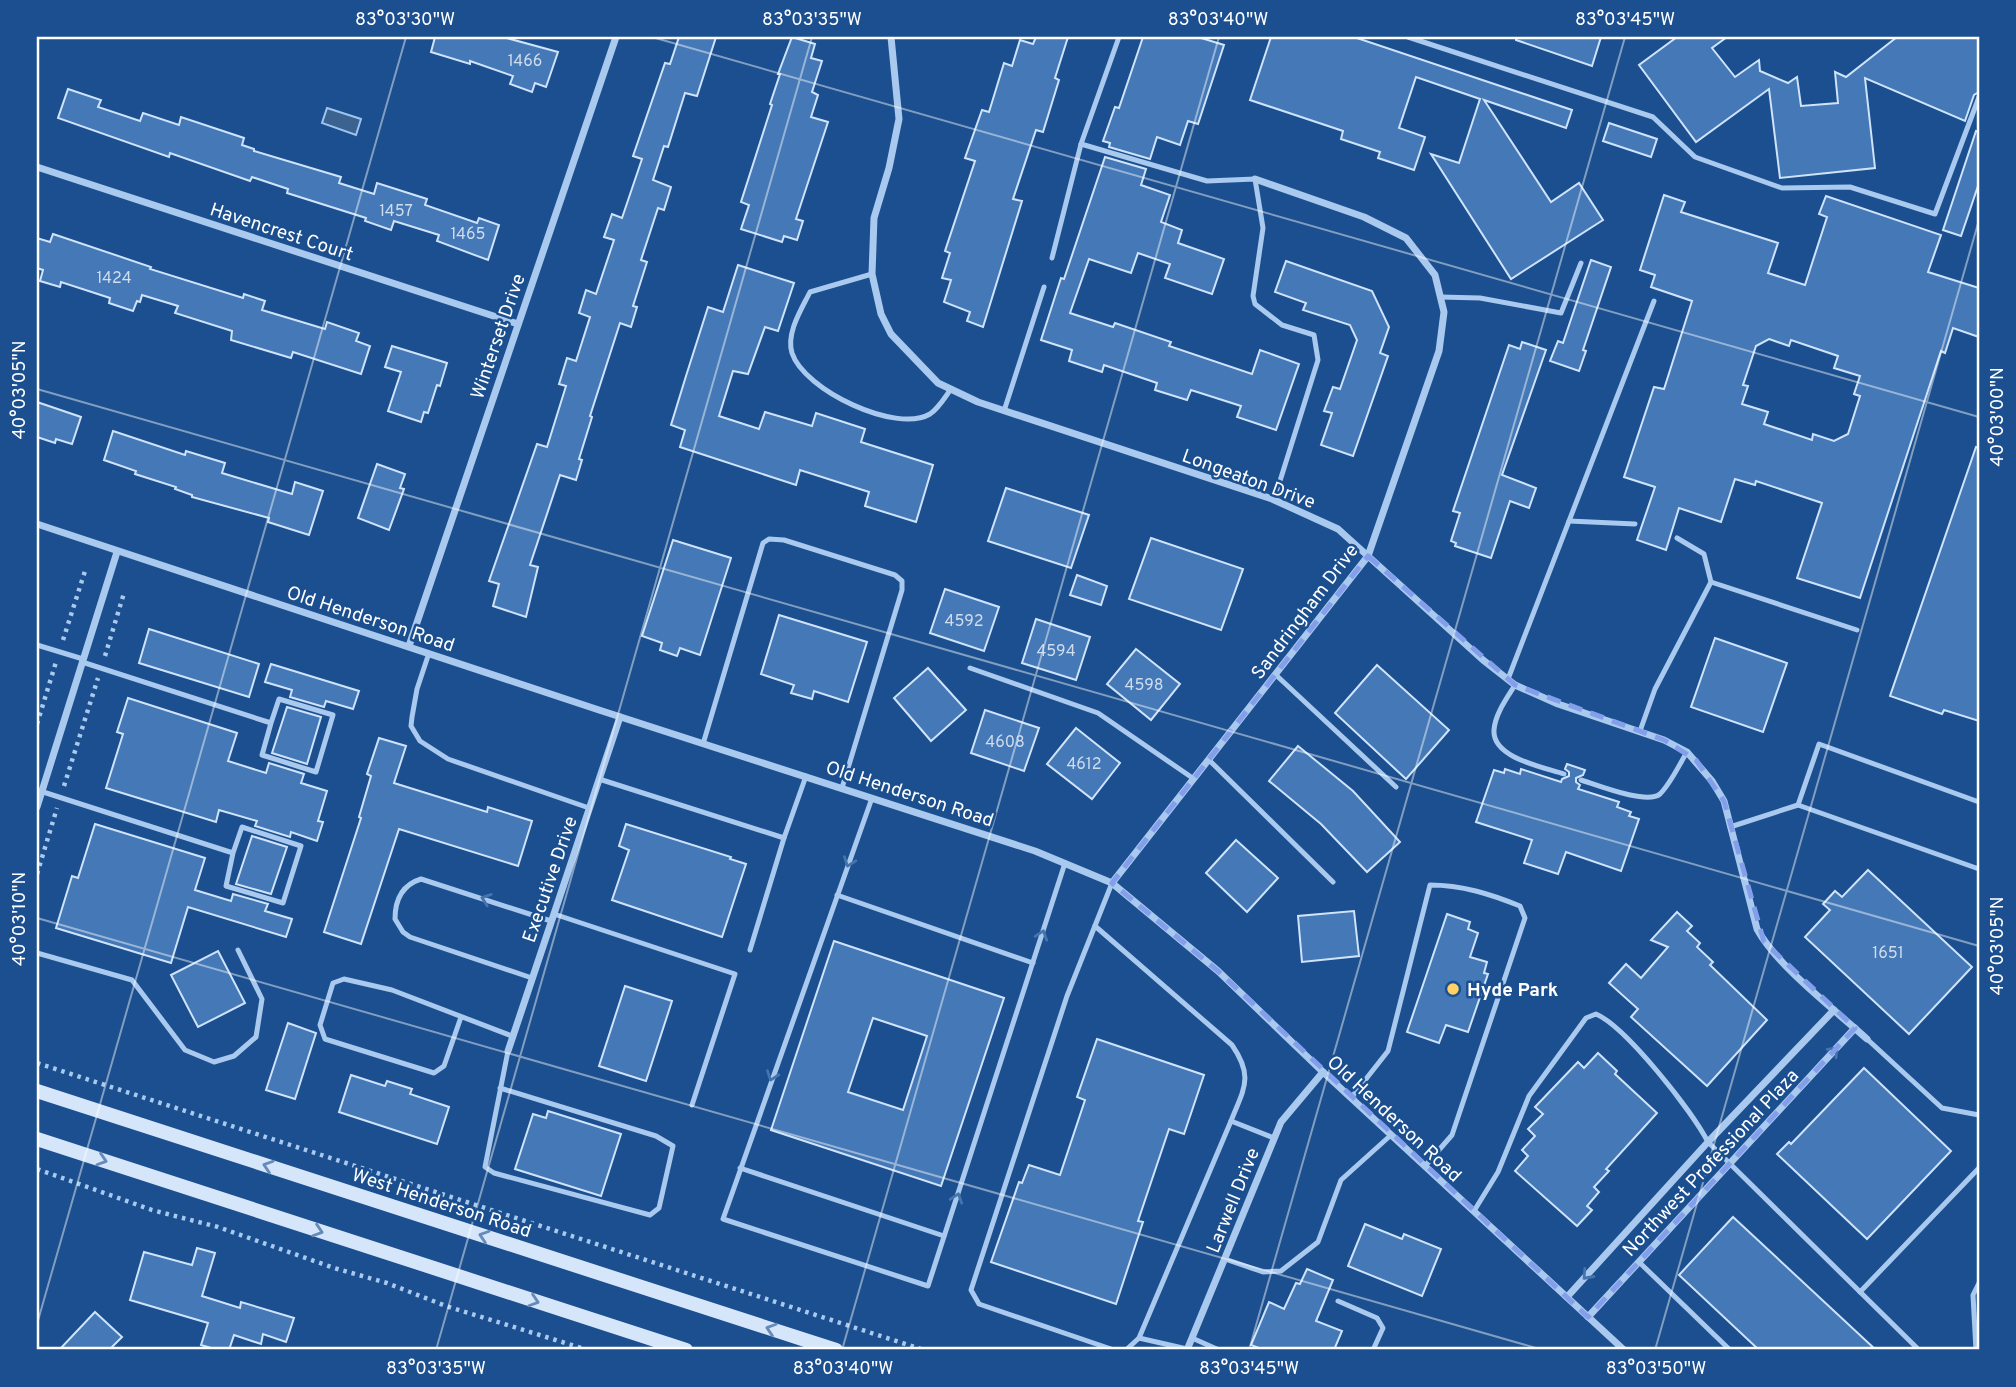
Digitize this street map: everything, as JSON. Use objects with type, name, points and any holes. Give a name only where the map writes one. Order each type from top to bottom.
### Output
[{"type":"main road","name":"West Henderson Road","points":[[37,1091],[836,1350]]},
{"type":"main road","points":[[37,1139],[686,1350]]},
{"type":"street","name":"Winterset Drive","points":[[409,646],[616,37]]},
{"type":"street","name":"Longeaton Drive","points":[[891,37],[899,119],[874,218],[872,274],[881,314],[891,334],[938,383],[978,402],[1274,500],[1338,529],[1483,660],[1515,685]]},
{"type":"street","name":"Havencrest Court","points":[[37,167],[518,324]]},
{"type":"street","name":"Sandringham Drive","points":[[1112,883],[1368,556],[1439,351],[1444,313],[1435,275],[1406,238],[1364,217],[1255,179]]},
{"type":"street","name":"Old Henderson Road","points":[[37,524],[1035,851],[1112,883],[1217,971],[1322,1072],[1624,1350]]},
{"type":"street","points":[[37,807],[39,791],[117,552]]},
{"type":"street","points":[[1515,685],[1558,705],[1640,732],[1687,752],[1712,780],[1724,801],[1760,936],[1779,958],[1867,1039]]},
{"type":"street","name":"Executive Drive","points":[[508,1051],[620,717]]},
{"type":"street","name":"Northwest Professional Plaza","points":[[1567,1297],[1708,1142],[1834,1010]]},
{"type":"street","name":"Northwest Professional Plaza","points":[[1588,1317],[1855,1028]]},
{"type":"street","name":"Larwell Drive","points":[[1187,1350],[1281,1122],[1322,1072]]},
{"type":"lane","points":[[1052,258],[1082,144],[1119,37]]},
{"type":"lane","points":[[1408,37],[1653,117],[1695,157],[1782,188],[1850,187],[1935,214],[1979,97]]},
{"type":"lane","points":[[1082,144],[1207,181],[1255,179],[1263,228],[1253,296],[1255,304],[1282,325],[1314,335],[1318,360],[1274,500]]},
{"type":"lane","points":[[1440,297],[1480,298],[1562,313],[1581,263]]},
{"type":"lane","points":[[872,274],[810,292],[794,324],[791,351],[803,372],[828,392],[865,411],[891,418],[928,415],[937,408],[951,389]]},
{"type":"lane","points":[[1004,411],[1044,287]]},
{"type":"lane","points":[[1508,679],[1654,301]]},
{"type":"lane","points":[[1569,520],[1635,524]]},
{"type":"lane","points":[[1640,732],[1655,689],[1711,582],[1704,554],[1677,538]]},
{"type":"lane","points":[[704,744],[763,542],[769,539],[783,540],[895,575],[902,582],[902,590],[842,788]]},
{"type":"lane","points":[[1711,582],[1857,630]]},
{"type":"lane","points":[[37,645],[271,723]]},
{"type":"lane","points":[[429,653],[417,689],[411,726],[420,741],[447,759],[589,808]]},
{"type":"lane","points":[[970,668],[1098,713],[1194,779]]},
{"type":"lane","points":[[1276,675],[1396,788]]},
{"type":"lane","points":[[1515,685],[1498,716],[1493,732],[1498,744],[1503,752],[1513,757],[1563,774]]},
{"type":"lane","points":[[279,699],[333,715],[316,772],[262,755],[271,723],[279,699]]},
{"type":"lane","points":[[1798,805],[1819,744],[1979,802]]},
{"type":"lane","points":[[1581,780],[1641,798],[1654,797],[1661,793],[1687,752]]},
{"type":"lane","points":[[1209,760],[1333,882]]},
{"type":"lane","points":[[750,950],[806,776]]},
{"type":"lane","points":[[599,779],[784,838]]},
{"type":"lane","points":[[39,791],[233,853]]},
{"type":"lane","points":[[872,798],[723,1219],[928,1286],[1065,863]]},
{"type":"lane","points":[[1730,827],[1798,805],[1979,869]]},
{"type":"lane","points":[[243,827],[301,846],[283,903],[226,886],[233,853],[243,827]]},
{"type":"lane","points":[[532,978],[410,937],[403,932],[395,919],[401,892],[421,879],[735,974],[692,1105]]},
{"type":"lane","points":[[1112,883],[1067,996],[971,1290],[979,1304],[1114,1350]]},
{"type":"lane","points":[[1351,1098],[1388,1051],[1430,885],[1470,889],[1520,906],[1525,918],[1452,1135],[1425,1166]]},
{"type":"lane","points":[[837,895],[1033,962]]},
{"type":"lane","points":[[1095,926],[1232,1045],[1244,1063],[1245,1085],[1231,1121],[1139,1338],[1126,1350]]},
{"type":"lane","points":[[37,953],[132,980],[184,1050],[214,1062],[234,1056],[256,1037],[262,999],[238,950]]},
{"type":"lane","points":[[461,1017],[444,1066],[434,1073],[325,1039],[320,1025],[333,983],[344,979],[391,990],[512,1036]]},
{"type":"lane","points":[[1474,1211],[1498,1172],[1529,1096],[1586,1017],[1596,1014],[1606,1019],[1631,1042],[1697,1121],[1708,1142],[1919,1350]]},
{"type":"lane","points":[[1867,1039],[1942,1108],[1979,1115]]},
{"type":"lane","points":[[500,1088],[656,1136],[673,1146],[659,1208],[650,1215],[494,1173],[485,1167],[500,1088],[508,1051]]},
{"type":"lane","points":[[1231,1121],[1274,1138]]},
{"type":"lane","points":[[1225,1259],[1263,1272],[1281,1271],[1318,1242],[1340,1180],[1391,1135]]},
{"type":"lane","points":[[740,1168],[944,1236]]},
{"type":"lane","points":[[1860,1292],[1979,1168]]},
{"type":"lane","points":[[1639,1262],[1730,1350]]},
{"type":"lane","points":[[1976,1350],[1973,1295],[1979,1283]]},
{"type":"lane","points":[[1338,1301],[1377,1318],[1383,1328],[1373,1350]]},
{"type":"lane","points":[[1139,1338],[1187,1350]]},
{"type":"lane","points":[[1192,1338],[1219,1350]]},
{"type":"path","points":[[37,874],[124,593]]},
{"type":"path","points":[[37,1063],[924,1350]]},
{"type":"path","points":[[37,1169],[152,1210],[218,1227],[334,1268],[387,1283],[446,1306],[588,1350]]},
{"type":"highlighted area","points":[[1368,556],[1515,685],[1664,740],[1696,760],[1724,801],[1764,942],[1855,1028],[1588,1317],[1218,971],[1112,883]]},
{"type":"water","points":[[327,108],[361,119],[356,135],[322,123]]},
{"type":"building","points":[[435,37],[503,37],[558,52],[546,87],[535,83],[532,92],[510,84],[513,76],[470,61],[470,64],[431,52]]},
{"type":"building","points":[[679,37],[716,37],[697,96],[685,93],[668,147],[664,146],[653,180],[671,187],[664,210],[658,208],[641,260],[647,262],[633,306],[637,307],[631,327],[620,323],[590,416],[592,417],[579,459],[582,460],[576,480],[560,475],[530,565],[538,567],[526,617],[493,606],[499,584],[489,581],[537,444],[547,447],[566,386],[559,384],[567,358],[576,361],[590,317],[579,313],[586,290],[596,294],[614,240],[604,237],[612,214],[622,218],[642,159],[633,156],[665,63],[670,64]]},
{"type":"building","points":[[792,37],[815,44],[811,58],[822,61],[812,92],[818,95],[811,117],[828,122],[796,219],[803,221],[797,240],[784,236],[782,242],[741,229],[749,205],[741,202],[772,105],[770,104],[778,74]]},
{"type":"building","points":[[1036,37],[1068,37],[1055,78],[1059,80],[1043,132],[1036,130],[1013,199],[1022,201],[983,327],[967,321],[970,312],[944,302],[951,280],[942,278],[950,253],[945,251],[975,161],[965,158],[982,110],[989,112],[1004,63],[1012,66],[1020,40],[1033,44]]},
{"type":"building","points":[[1143,37],[1198,37],[1224,45],[1198,124],[1188,121],[1180,145],[1157,137],[1150,159],[1109,147],[1110,143],[1103,141],[1115,107],[1119,108]]},
{"type":"building","points":[[1271,37],[1354,37],[1572,110],[1566,128],[1484,100],[1551,202],[1579,183],[1603,220],[1511,279],[1431,154],[1459,163],[1480,99],[1416,77],[1399,128],[1425,137],[1414,170],[1378,158],[1380,152],[1341,139],[1343,131],[1250,100]]},
{"type":"building","points":[[1516,37],[1601,37],[1592,66],[1516,40]]},
{"type":"building","points":[[1677,37],[1727,37],[1712,48],[1735,77],[1759,60],[1760,71],[1788,83],[1797,77],[1801,106],[1838,103],[1835,72],[1846,77],[1897,37],[1979,37],[1979,92],[1974,95],[1965,121],[1865,78],[1875,168],[1780,178],[1769,89],[1696,142],[1639,65]]},
{"type":"building","points":[[68,89],[101,100],[98,107],[140,121],[143,113],[179,125],[181,117],[244,138],[242,145],[254,151],[341,177],[339,183],[374,194],[377,183],[427,199],[425,205],[477,223],[479,218],[499,225],[488,260],[437,241],[439,235],[394,221],[391,230],[365,221],[366,218],[287,193],[288,189],[252,177],[250,181],[170,153],[169,157],[58,118]]},
{"type":"building","points":[[1609,123],[1657,139],[1651,157],[1603,141]]},
{"type":"building","points":[[1976,131],[1979,132],[1979,183],[1961,236],[1943,230]]},
{"type":"building","points":[[1105,157],[1146,169],[1141,185],[1170,195],[1161,222],[1182,230],[1178,243],[1224,259],[1212,294],[1165,278],[1170,264],[1138,253],[1131,273],[1089,259],[1070,313],[1113,327],[1115,323],[1171,342],[1169,346],[1252,374],[1260,350],[1299,364],[1276,430],[1237,417],[1241,406],[1191,390],[1187,400],[1155,390],[1157,383],[1104,365],[1102,372],[1069,361],[1072,350],[1041,340]]},
{"type":"building","points":[[1664,195],[1685,202],[1681,212],[1778,243],[1768,273],[1805,285],[1827,217],[1819,214],[1826,196],[1941,235],[1928,272],[1979,288],[1979,337],[1953,328],[1945,353],[1941,351],[1860,598],[1797,578],[1822,503],[1756,481],[1755,485],[1735,479],[1721,522],[1679,508],[1666,550],[1637,540],[1655,487],[1624,477],[1654,387],[1664,389],[1692,301],[1651,287],[1655,275],[1640,270]],"holes":[[[1769,339],[1789,346],[1791,340],[1838,356],[1834,368],[1860,376],[1854,394],[1860,396],[1848,434],[1834,441],[1813,434],[1812,440],[1764,424],[1768,412],[1742,404],[1748,386],[1743,385],[1756,346]]]},
{"type":"building","points":[[53,234],[151,267],[150,269],[243,298],[244,294],[265,301],[262,310],[325,329],[327,322],[359,333],[356,341],[370,346],[361,374],[293,352],[291,358],[231,340],[232,331],[175,313],[178,306],[142,295],[133,311],[109,303],[110,298],[61,282],[60,287],[40,281],[43,270],[37,268],[37,238],[50,242]]},
{"type":"building","points":[[1591,260],[1611,267],[1583,350],[1586,351],[1579,371],[1550,361],[1558,341],[1563,343]]},
{"type":"building","points":[[1286,261],[1372,291],[1389,327],[1380,353],[1388,356],[1353,456],[1321,445],[1332,413],[1324,411],[1333,387],[1340,389],[1357,340],[1350,325],[1303,310],[1306,303],[1275,292]]},
{"type":"building","points":[[738,265],[794,283],[778,331],[765,327],[748,374],[733,371],[719,416],[759,429],[765,412],[812,426],[816,413],[865,429],[861,442],[933,465],[916,522],[865,506],[869,492],[800,470],[796,485],[680,447],[685,430],[671,425],[686,376],[708,307],[723,312]]},
{"type":"building","points":[[1522,342],[1546,350],[1502,475],[1536,488],[1529,508],[1510,501],[1491,558],[1455,546],[1456,543],[1451,541],[1460,513],[1453,511],[1509,345],[1520,349]]},
{"type":"building","points":[[392,346],[447,363],[440,386],[437,385],[428,413],[424,412],[421,422],[388,411],[401,372],[385,367]]},
{"type":"building","points":[[37,402],[81,417],[72,444],[56,439],[55,443],[37,437]]},
{"type":"building","points":[[113,431],[185,455],[186,451],[225,463],[222,473],[292,494],[295,482],[323,491],[309,535],[268,522],[269,518],[192,497],[175,489],[176,487],[135,474],[136,471],[104,460]]},
{"type":"building","points":[[1976,447],[1979,448],[1979,721],[1944,710],[1942,714],[1890,696]]},
{"type":"building","points":[[377,464],[405,474],[400,488],[404,489],[389,530],[358,518]]},
{"type":"building","points":[[1006,488],[1089,515],[1071,568],[988,541]]},
{"type":"building","points":[[1151,538],[1243,569],[1221,630],[1129,599]]},
{"type":"building","points":[[673,540],[731,558],[700,655],[680,648],[677,656],[660,650],[662,643],[642,636]]},
{"type":"building","points":[[1077,575],[1107,586],[1101,605],[1070,595]]},
{"type":"building","points":[[945,589],[999,607],[984,651],[930,633]]},
{"type":"building","points":[[779,615],[867,642],[848,702],[814,691],[812,699],[791,693],[794,685],[761,674]]},
{"type":"building","points":[[1036,619],[1090,637],[1076,680],[1022,663]]},
{"type":"building","points":[[149,629],[259,664],[249,697],[139,663]]},
{"type":"building","points":[[1715,638],[1787,663],[1763,732],[1691,707]]},
{"type":"building","points":[[1136,649],[1180,684],[1151,720],[1107,684]]},
{"type":"building","points":[[271,664],[359,691],[353,709],[326,701],[324,707],[290,697],[292,690],[265,682]]},
{"type":"building","points":[[1377,665],[1449,730],[1406,779],[1335,713]]},
{"type":"building","points":[[928,668],[966,710],[931,741],[894,698]]},
{"type":"building","points":[[128,698],[237,733],[228,761],[266,773],[269,763],[304,774],[301,783],[327,791],[318,821],[323,822],[317,841],[291,832],[290,837],[255,826],[257,821],[219,810],[216,822],[106,788],[123,734],[117,732]]},
{"type":"building","points":[[287,707],[321,717],[307,764],[272,753]]},
{"type":"building","points":[[985,710],[1039,728],[1024,771],[971,753]]},
{"type":"building","points":[[1076,728],[1120,763],[1092,799],[1047,764]]},
{"type":"building","points":[[379,738],[406,746],[394,783],[487,812],[488,807],[532,821],[518,866],[399,829],[361,944],[324,932],[361,818],[359,817],[371,776],[367,774]]},
{"type":"building","points":[[1298,746],[1353,791],[1400,842],[1367,872],[1321,824],[1269,781]]},
{"type":"building","points":[[1567,764],[1585,770],[1583,775],[1576,778],[1580,785],[1578,789],[1619,802],[1617,807],[1631,812],[1629,816],[1639,819],[1621,871],[1566,852],[1558,874],[1524,863],[1532,840],[1476,822],[1494,770],[1504,773],[1505,769],[1520,774],[1521,769],[1561,782],[1569,776],[1565,769]]},
{"type":"building","points":[[95,824],[205,858],[195,890],[231,901],[233,894],[268,904],[265,911],[292,919],[286,937],[188,907],[171,963],[56,928],[72,876],[78,878]]},
{"type":"building","points":[[626,824],[746,864],[722,937],[612,900],[629,850],[619,846]]},
{"type":"building","points":[[252,836],[287,847],[271,894],[236,884]]},
{"type":"building","points":[[1236,840],[1278,878],[1247,912],[1206,873]]},
{"type":"building","points":[[1868,870],[1972,967],[1909,1034],[1805,937],[1830,910],[1823,904],[1835,891],[1842,897]]},
{"type":"building","points":[[1354,911],[1359,956],[1302,962],[1298,916]]},
{"type":"building","points":[[1677,912],[1692,926],[1687,931],[1700,943],[1697,947],[1713,962],[1710,965],[1767,1020],[1707,1086],[1631,1017],[1638,1009],[1609,983],[1626,964],[1641,978],[1668,947],[1651,940]]},
{"type":"building","name":"Hyde Park","points":[[1447,914],[1470,922],[1468,929],[1478,933],[1470,957],[1487,962],[1484,973],[1488,974],[1468,1032],[1446,1025],[1439,1043],[1407,1032]]},
{"type":"building","points":[[834,941],[1004,998],[941,1186],[771,1130]],"holes":[[[873,1018],[927,1036],[903,1110],[848,1092]]]},
{"type":"building","points":[[218,951],[245,1003],[198,1027],[171,975]]},
{"type":"building","points":[[625,986],[672,1001],[646,1081],[599,1066]]},
{"type":"building","points":[[288,1023],[316,1033],[295,1099],[266,1090]]},
{"type":"building","points":[[1097,1039],[1204,1075],[1184,1134],[1169,1129],[1138,1221],[1143,1222],[1116,1304],[991,1262],[1019,1182],[1022,1183],[1029,1165],[1060,1175],[1085,1100],[1077,1097]]},
{"type":"building","points":[[1598,1053],[1617,1071],[1615,1074],[1657,1113],[1606,1169],[1609,1171],[1594,1187],[1599,1192],[1587,1206],[1592,1210],[1577,1226],[1515,1171],[1528,1156],[1522,1150],[1535,1136],[1528,1129],[1543,1114],[1535,1107],[1578,1062],[1584,1068]]},
{"type":"building","points":[[1864,1068],[1951,1151],[1867,1239],[1777,1154],[1789,1142],[1791,1144]]},
{"type":"building","points":[[351,1075],[385,1086],[387,1081],[412,1089],[410,1094],[449,1107],[437,1144],[339,1112]]},
{"type":"building","points":[[548,1111],[621,1134],[601,1196],[515,1169],[533,1114],[546,1118]]},
{"type":"building","points":[[1733,1217],[1876,1350],[1759,1350],[1679,1275]]},
{"type":"building","points":[[1365,1224],[1402,1239],[1404,1234],[1441,1249],[1422,1296],[1348,1266]]},
{"type":"building","points":[[197,1248],[215,1253],[202,1296],[240,1308],[241,1302],[294,1318],[286,1342],[263,1334],[261,1344],[234,1335],[229,1350],[218,1350],[201,1345],[208,1323],[130,1300],[144,1252],[192,1265]]},
{"type":"building","points":[[1307,1269],[1333,1280],[1316,1321],[1342,1331],[1334,1350],[1264,1350],[1251,1345],[1269,1302],[1284,1309],[1296,1283],[1300,1284]]},
{"type":"building","points":[[95,1312],[122,1337],[109,1350],[59,1350]]},
{"type":"place","name":"Hyde Park","points":[[1453,989]]}]
